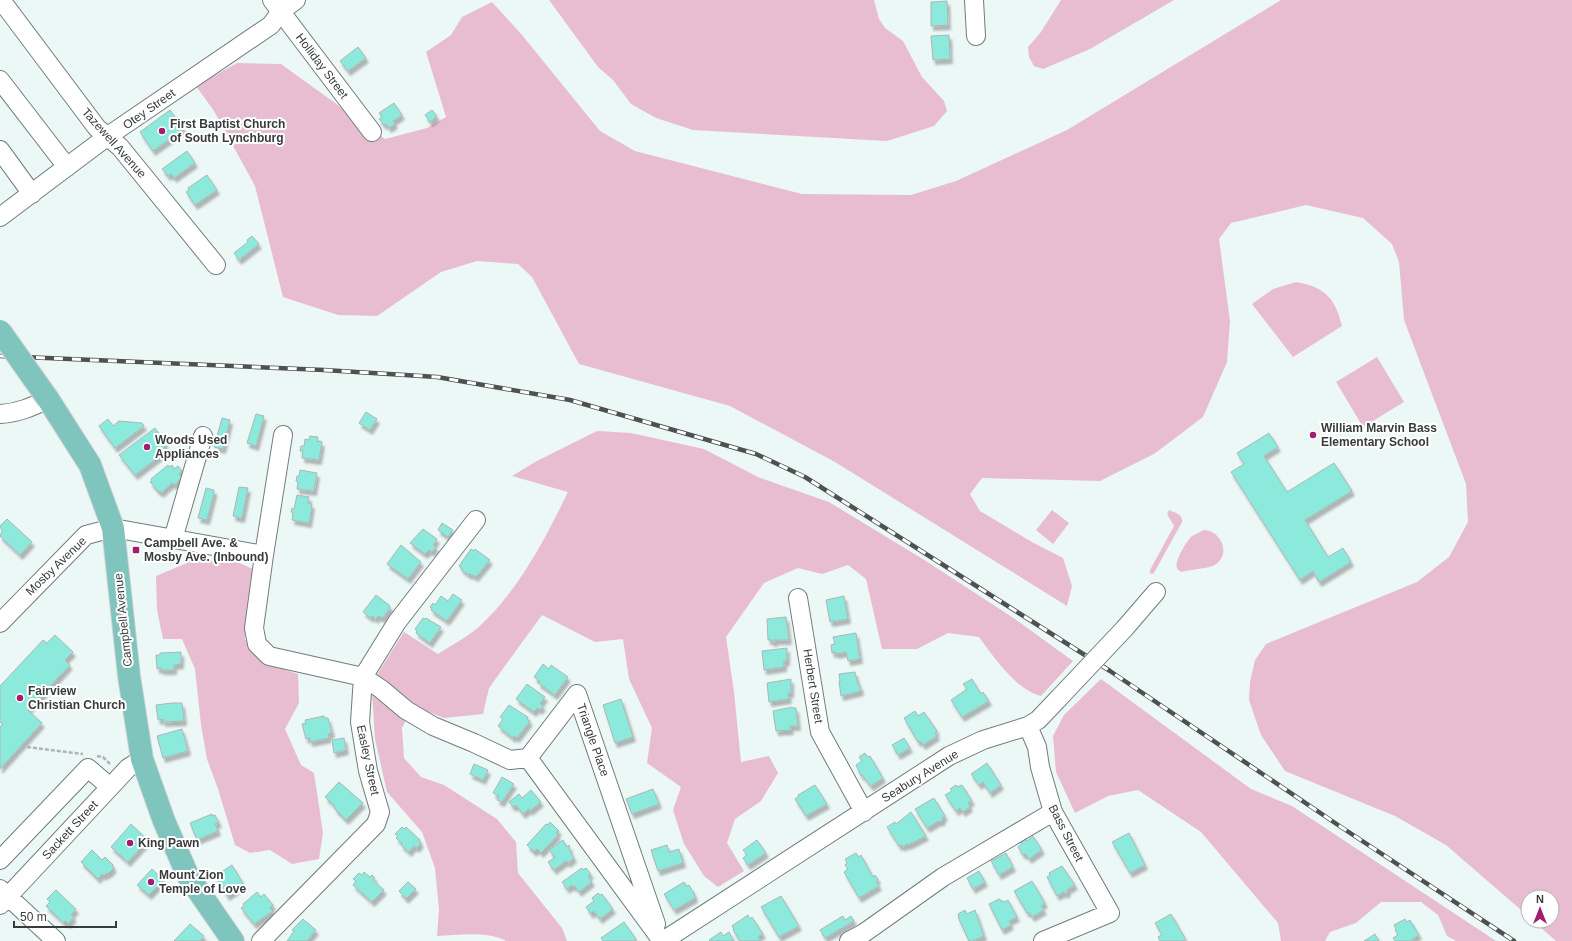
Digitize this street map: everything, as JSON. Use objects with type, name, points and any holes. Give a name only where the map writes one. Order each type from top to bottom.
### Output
[{"type":"main road","name":"Campbell Avenue","points":[[0,331],[48,399],[90,466],[113,528],[129,676],[142,759],[164,821],[188,876],[228,939]]},
{"type":"street","name":"Tazewell Avenue","points":[[1,0],[97,128],[120,147],[216,265]]},
{"type":"street","name":"Otey Street","points":[[0,217],[108,136],[271,25],[277,6],[296,0]]},
{"type":"street","points":[[974,0],[976,36]]},
{"type":"street","name":"Holliday Street","points":[[277,6],[372,132]]},
{"type":"street","points":[[0,80],[66,167]]},
{"type":"street","points":[[0,150],[32,194]]},
{"type":"street","points":[[0,414],[15,413],[33,407],[48,399]]},
{"type":"street","points":[[283,435],[254,628],[257,644],[269,656],[363,677],[381,689],[406,710],[433,726],[510,760],[528,758],[663,941]]},
{"type":"street","points":[[173,539],[203,436]]},
{"type":"street","name":"Easley Street","points":[[261,941],[376,824],[380,812],[368,771],[360,722],[363,677],[397,622],[476,520]]},
{"type":"street","name":"Mosby Avenue","points":[[3,613],[86,535],[113,528],[264,555]]},
{"type":"street","name":"Seabury Avenue","points":[[663,941],[949,756],[983,740],[1028,726],[1038,720],[1125,628],[1156,592]]},
{"type":"street","name":"Herbert Street","points":[[798,598],[820,732],[864,812]]},
{"type":"street","name":"Triangle Place","points":[[528,758],[577,694],[663,941]]},
{"type":"street","name":"Bass Street","points":[[1028,726],[1037,748],[1040,767],[1053,812],[1110,913],[1048,940]]},
{"type":"street","name":"Sackett Street","points":[[3,897],[128,768],[142,759]]},
{"type":"street","points":[[0,860],[88,768],[110,787]]},
{"type":"street","points":[[849,941],[864,933],[943,877],[1053,812]]},
{"type":"street","points":[[3,897],[56,941]]},
{"type":"path","points":[[26,747],[88,754]]},
{"type":"path","points":[[95,756],[103,756],[112,767]]},
{"type":"shaded area","points":[[549,0],[874,0],[879,19],[885,28],[903,41],[922,77],[944,101],[947,111],[934,126],[887,141],[693,130],[656,118],[631,104],[613,80],[598,67]]},
{"type":"shaded area","points":[[1061,0],[1174,0],[1090,49],[1043,69],[1034,66],[1029,57],[1028,47],[1041,32]]},
{"type":"shaded area","points":[[1281,0],[1572,0],[1572,941],[1556,941],[1542,929],[1560,929],[1560,889],[1520,889],[1520,909],[1446,845],[1395,816],[1285,771],[1261,735],[1249,700],[1250,682],[1255,660],[1266,644],[1417,582],[1449,557],[1468,522],[1466,484],[1404,320],[1399,262],[1392,244],[1363,218],[1306,205],[1231,223],[1219,239],[1230,321],[1227,362],[1203,417],[1154,454],[1100,481],[982,478],[970,494],[980,511],[1032,542],[1063,558],[1072,586],[1067,606],[835,462],[730,406],[579,364],[532,277],[518,264],[477,261],[441,272],[377,316],[338,315],[283,297],[255,186],[214,111],[196,86],[237,63],[281,64],[385,139],[427,128],[446,117],[426,52],[451,35],[462,17],[492,2],[522,35],[600,131],[635,151],[802,194],[911,195],[956,181],[1067,130]]},
{"type":"shaded area","points":[[1296,282],[1314,287],[1327,295],[1336,308],[1342,326],[1293,357],[1252,304],[1273,289]]},
{"type":"shaded area","points":[[1377,357],[1404,402],[1363,427],[1336,382]]},
{"type":"shaded area","points":[[597,431],[631,433],[704,449],[758,477],[829,502],[926,561],[1015,619],[1073,661],[1041,696],[1022,687],[1014,680],[998,663],[979,637],[948,633],[917,649],[882,649],[866,579],[848,565],[822,574],[798,568],[764,583],[726,637],[734,692],[741,762],[769,756],[778,773],[761,801],[735,819],[727,843],[744,871],[718,887],[704,876],[684,844],[673,810],[681,787],[647,763],[652,728],[629,679],[623,639],[595,642],[542,615],[489,688],[483,714],[444,718],[408,704],[376,676],[404,632],[438,654],[466,637],[495,611],[520,579],[541,545],[568,492],[512,476],[535,462]]},
{"type":"shaded area","points":[[1052,510],[1069,523],[1053,544],[1036,530]]},
{"type":"shaded area","points":[[1169,510],[1180,515],[1182,522],[1154,573],[1152,574],[1150,573],[1150,570],[1174,526],[1167,514]]},
{"type":"shaded area","points":[[1204,530],[1215,534],[1222,543],[1223,554],[1220,559],[1213,566],[1182,572],[1179,571],[1177,568],[1177,561],[1184,546],[1192,536]]},
{"type":"shaded area","points":[[192,561],[235,561],[255,570],[245,639],[263,663],[298,674],[299,703],[285,729],[301,765],[314,773],[323,833],[319,859],[292,864],[270,850],[250,853],[235,845],[207,759],[201,725],[195,669],[182,639],[163,639],[157,610],[156,576]]},
{"type":"shaded area","points":[[1101,679],[1251,789],[1292,806],[1496,941],[1456,941],[1447,936],[1438,915],[1421,902],[1381,902],[1356,923],[1330,932],[1325,941],[1281,941],[1278,923],[1201,832],[1138,790],[1108,796],[1075,813],[1056,772],[1053,736],[1064,715]]},
{"type":"shaded area","points":[[372,692],[408,716],[402,728],[404,758],[421,777],[444,785],[497,819],[516,842],[518,873],[562,928],[567,941],[506,941],[490,936],[472,934],[437,936],[439,910],[435,868],[422,832],[387,792],[375,739]]},
{"type":"building","points":[[947,1],[948,25],[931,26],[931,2]]},
{"type":"building","points":[[949,35],[950,59],[933,60],[931,36]]},
{"type":"building","points":[[358,47],[366,58],[348,71],[340,61]]},
{"type":"building","points":[[394,103],[402,115],[393,121],[395,124],[389,128],[379,119],[382,117],[379,113]]},
{"type":"building","name":"First Baptist Church of South Lynchburg","points":[[170,110],[184,129],[153,151],[140,132]]},
{"type":"building","points":[[432,110],[437,116],[430,122],[425,115]]},
{"type":"building","points":[[187,151],[195,163],[174,178],[171,174],[168,176],[162,169]]},
{"type":"building","points":[[207,175],[217,190],[195,205],[186,192],[189,190],[188,188]]},
{"type":"building","points":[[252,236],[259,244],[239,260],[234,253],[248,242],[247,240]]},
{"type":"building","points":[[366,412],[377,419],[370,430],[359,423]]},
{"type":"building","points":[[256,414],[264,416],[256,446],[247,443]]},
{"type":"building","points":[[222,418],[230,420],[223,449],[214,447]]},
{"type":"building","points":[[108,419],[113,426],[119,421],[142,423],[144,426],[115,448],[99,426]]},
{"type":"building","name":"Woods Used Appliances","points":[[155,428],[165,442],[164,453],[135,475],[119,455]]},
{"type":"building","points":[[1269,433],[1278,447],[1264,456],[1287,492],[1334,463],[1352,491],[1305,520],[1328,557],[1343,548],[1351,562],[1319,582],[1313,571],[1300,580],[1231,472],[1244,464],[1237,453]]},
{"type":"building","points":[[310,436],[318,437],[317,441],[322,442],[319,460],[302,458],[303,451],[300,451],[301,446],[304,446],[305,439],[309,440]]},
{"type":"building","points":[[168,465],[170,467],[172,465],[174,469],[178,466],[182,471],[179,474],[182,478],[174,485],[172,483],[161,493],[150,482],[152,481],[151,479]]},
{"type":"building","points":[[300,470],[317,473],[314,491],[297,489],[298,482],[296,481]]},
{"type":"building","points":[[239,487],[248,488],[242,518],[233,516]]},
{"type":"building","points":[[206,488],[214,490],[207,520],[198,518]]},
{"type":"building","points":[[297,495],[309,497],[308,503],[312,504],[309,523],[292,520],[293,513],[291,512],[292,508],[294,509]]},
{"type":"building","points":[[7,519],[32,542],[20,555],[0,536],[2,531],[0,526]]},
{"type":"building","points":[[442,523],[453,530],[448,537],[438,530]]},
{"type":"building","points":[[423,529],[437,539],[433,545],[436,547],[432,552],[429,550],[425,554],[410,543]]},
{"type":"building","points":[[401,545],[421,562],[408,579],[387,564]]},
{"type":"building","points":[[471,549],[474,551],[475,549],[490,560],[476,577],[470,574],[469,575],[459,566]]},
{"type":"building","points":[[453,594],[462,600],[447,621],[431,610],[432,608],[430,607],[433,603],[435,605],[441,596],[448,601]]},
{"type":"building","points":[[376,595],[389,605],[390,608],[383,618],[378,616],[376,619],[372,616],[371,618],[363,612]]},
{"type":"building","points":[[844,596],[848,619],[830,622],[826,600]]},
{"type":"building","points":[[786,617],[789,640],[774,640],[775,642],[772,642],[772,640],[768,640],[767,619]]},
{"type":"building","points":[[423,618],[426,618],[441,627],[430,643],[416,633],[417,631],[415,629]]},
{"type":"building","points":[[856,633],[860,659],[848,661],[846,652],[836,654],[836,652],[832,653],[831,645],[835,644],[833,637]]},
{"type":"building","name":"Fairview Christian Church","points":[[55,635],[73,652],[65,660],[70,665],[28,710],[42,723],[0,769],[0,727],[3,724],[0,722],[0,686],[43,640],[47,643]]},
{"type":"building","points":[[787,648],[787,661],[784,661],[784,667],[764,670],[762,651]]},
{"type":"building","points":[[181,652],[181,664],[174,665],[174,670],[161,670],[161,668],[157,669],[156,655],[160,655],[160,653]]},
{"type":"building","points":[[543,664],[549,669],[551,665],[568,677],[555,695],[538,683],[540,681],[534,677]]},
{"type":"building","points":[[855,672],[861,691],[841,696],[839,674]]},
{"type":"building","points":[[791,679],[791,693],[788,693],[789,699],[769,702],[767,683]]},
{"type":"building","points":[[972,679],[981,694],[983,692],[989,701],[962,717],[951,700],[967,689],[963,684]]},
{"type":"building","points":[[527,684],[545,697],[540,704],[543,706],[540,710],[537,708],[534,712],[516,699]]},
{"type":"building","points":[[621,699],[633,737],[615,743],[603,705]]},
{"type":"building","points":[[182,703],[184,721],[163,722],[163,719],[158,720],[156,705]]},
{"type":"building","points":[[509,705],[528,717],[527,719],[530,721],[517,738],[514,736],[513,738],[498,726],[503,719],[500,717]]},
{"type":"building","points":[[792,707],[796,708],[798,726],[790,726],[791,730],[776,731],[773,711]]},
{"type":"building","points":[[915,711],[918,716],[924,712],[937,731],[935,732],[937,736],[923,745],[920,741],[918,742],[904,718]]},
{"type":"building","points":[[324,716],[325,718],[328,718],[332,733],[328,734],[329,738],[310,742],[310,738],[306,739],[302,724],[306,723],[305,720]]},
{"type":"building","points":[[182,729],[188,751],[163,758],[157,736]]},
{"type":"building","points":[[344,738],[346,750],[334,753],[332,740]]},
{"type":"building","points":[[904,738],[910,748],[898,755],[892,745]]},
{"type":"building","points":[[865,753],[868,757],[870,756],[883,778],[871,786],[862,775],[861,776],[856,765],[862,761],[859,757]]},
{"type":"building","points":[[987,763],[1001,785],[990,793],[983,782],[979,785],[971,774]]},
{"type":"building","points":[[474,764],[488,770],[483,780],[470,774]]},
{"type":"building","points":[[502,777],[514,784],[502,802],[497,800],[499,796],[493,793]]},
{"type":"building","points":[[339,782],[363,803],[346,820],[334,808],[335,806],[325,797]]},
{"type":"building","points":[[815,785],[827,804],[806,816],[795,799],[799,796],[798,795]]},
{"type":"building","points":[[956,785],[957,787],[962,785],[972,801],[968,803],[970,807],[963,812],[960,808],[956,811],[945,795],[952,791],[950,789]]},
{"type":"building","points":[[653,789],[659,804],[632,814],[626,799]]},
{"type":"building","points":[[531,790],[541,802],[530,811],[529,809],[523,814],[516,805],[513,807],[509,802],[519,794],[522,798]]},
{"type":"building","points":[[934,798],[945,816],[940,822],[939,821],[927,828],[915,809]]},
{"type":"building","points":[[911,812],[926,836],[903,847],[902,845],[899,846],[887,827],[895,822],[896,824]]},
{"type":"building","points":[[212,814],[212,816],[215,815],[219,823],[215,824],[218,831],[197,840],[190,823]]},
{"type":"building","points":[[550,822],[559,831],[556,833],[558,835],[541,853],[537,849],[534,852],[527,845],[546,824],[548,825]]},
{"type":"building","name":"King Pawn","points":[[131,824],[148,840],[128,862],[111,847]]},
{"type":"building","points":[[402,827],[405,829],[406,827],[420,840],[419,841],[421,843],[417,848],[414,846],[409,852],[396,838],[398,836],[395,834]]},
{"type":"building","points":[[1129,833],[1145,865],[1130,873],[1112,842]]},
{"type":"building","points":[[1033,836],[1042,850],[1029,859],[1026,854],[1023,855],[1018,847],[1022,843],[1021,842],[1026,839],[1027,841]]},
{"type":"building","points":[[563,840],[567,847],[569,845],[569,849],[574,858],[568,863],[566,861],[554,870],[548,862],[555,857],[549,850]]},
{"type":"building","points":[[757,840],[766,853],[748,865],[743,858],[747,855],[743,850]]},
{"type":"building","points":[[667,845],[669,852],[679,849],[683,863],[658,871],[651,850]]},
{"type":"building","points":[[92,850],[102,860],[105,857],[114,868],[104,876],[102,874],[98,879],[81,862]]},
{"type":"building","points":[[856,853],[859,857],[861,855],[873,877],[875,875],[878,879],[876,881],[879,886],[859,898],[844,872],[848,869],[845,865],[847,863],[845,859]]},
{"type":"building","points":[[1006,853],[1013,867],[999,875],[991,861]]},
{"type":"building","points":[[232,865],[244,885],[227,896],[215,876]]},
{"type":"building","points":[[1062,866],[1075,885],[1067,890],[1068,892],[1065,894],[1064,892],[1057,896],[1047,877],[1050,875],[1049,873]]},
{"type":"building","points":[[582,868],[583,870],[586,868],[591,874],[588,876],[592,882],[579,892],[575,886],[573,887],[572,885],[567,889],[562,882]]},
{"type":"building","name":"Mount Zion Temple of Love","points":[[152,869],[164,880],[149,895],[137,885]]},
{"type":"building","points":[[979,871],[985,882],[973,889],[967,878]]},
{"type":"building","points":[[364,872],[370,877],[372,875],[375,878],[373,880],[384,890],[372,902],[353,885],[356,881],[353,879],[359,873],[362,875]]},
{"type":"building","points":[[1032,881],[1045,903],[1041,906],[1044,910],[1032,917],[1029,912],[1027,913],[1014,891]]},
{"type":"building","points":[[408,882],[416,889],[406,899],[399,891]]},
{"type":"building","points":[[684,882],[687,886],[689,885],[695,895],[695,898],[674,910],[664,894]]},
{"type":"building","points":[[56,890],[76,909],[71,915],[74,917],[68,924],[65,921],[64,923],[46,906],[50,902],[47,899]]},
{"type":"building","points":[[257,892],[261,897],[264,894],[273,905],[270,908],[273,911],[254,924],[241,908],[244,906],[243,904]]},
{"type":"building","points":[[598,893],[600,895],[602,894],[613,909],[600,919],[594,911],[591,914],[586,907],[594,901],[592,898]]},
{"type":"building","points":[[781,896],[799,926],[779,937],[761,907]]},
{"type":"building","points":[[999,899],[1004,902],[1008,900],[1017,917],[1009,921],[1011,925],[1002,930],[989,904]]},
{"type":"building","points":[[965,910],[967,914],[975,910],[984,936],[973,941],[969,941],[958,917],[958,914]]},
{"type":"building","points":[[1171,914],[1186,940],[1160,941],[1158,937],[1162,935],[1155,923]]},
{"type":"building","points":[[748,915],[750,919],[752,917],[763,934],[758,937],[761,941],[740,941],[733,930],[734,929],[732,926]]},
{"type":"building","points":[[843,916],[845,920],[851,916],[854,921],[825,938],[820,930]]},
{"type":"building","points":[[303,919],[316,930],[307,941],[287,941],[294,931],[292,930]]},
{"type":"building","points":[[1405,919],[1406,922],[1410,920],[1419,935],[1412,939],[1413,941],[1395,941],[1393,938],[1398,935],[1394,925]]},
{"type":"building","points":[[624,922],[636,939],[634,941],[603,941],[601,938]]},
{"type":"building","points":[[190,924],[204,936],[200,941],[174,941]]},
{"type":"building","points":[[721,932],[723,936],[729,932],[734,941],[709,940]]},
{"type":"building","points":[[1375,934],[1379,941],[1364,941]]},
{"type":"railway","points":[[0,356],[324,370],[437,377],[570,400],[756,454],[805,477],[1110,671],[1341,827],[1514,941]]},
{"type":"place","name":"First Baptist Church of South Lynchburg","points":[[162,131]]},
{"type":"place","name":"William Marvin Bass Elementary School","points":[[1313,435]]},
{"type":"place","name":"Woods Used Appliances","points":[[147,447]]},
{"type":"place","name":"Campbell Ave. & Mosby Ave. (Inbound)","points":[[136,550]]},
{"type":"place","name":"Fairview Christian Church","points":[[20,698]]},
{"type":"place","name":"King Pawn","points":[[130,843]]},
{"type":"place","name":"Mount Zion Temple of Love","points":[[151,882]]}]
